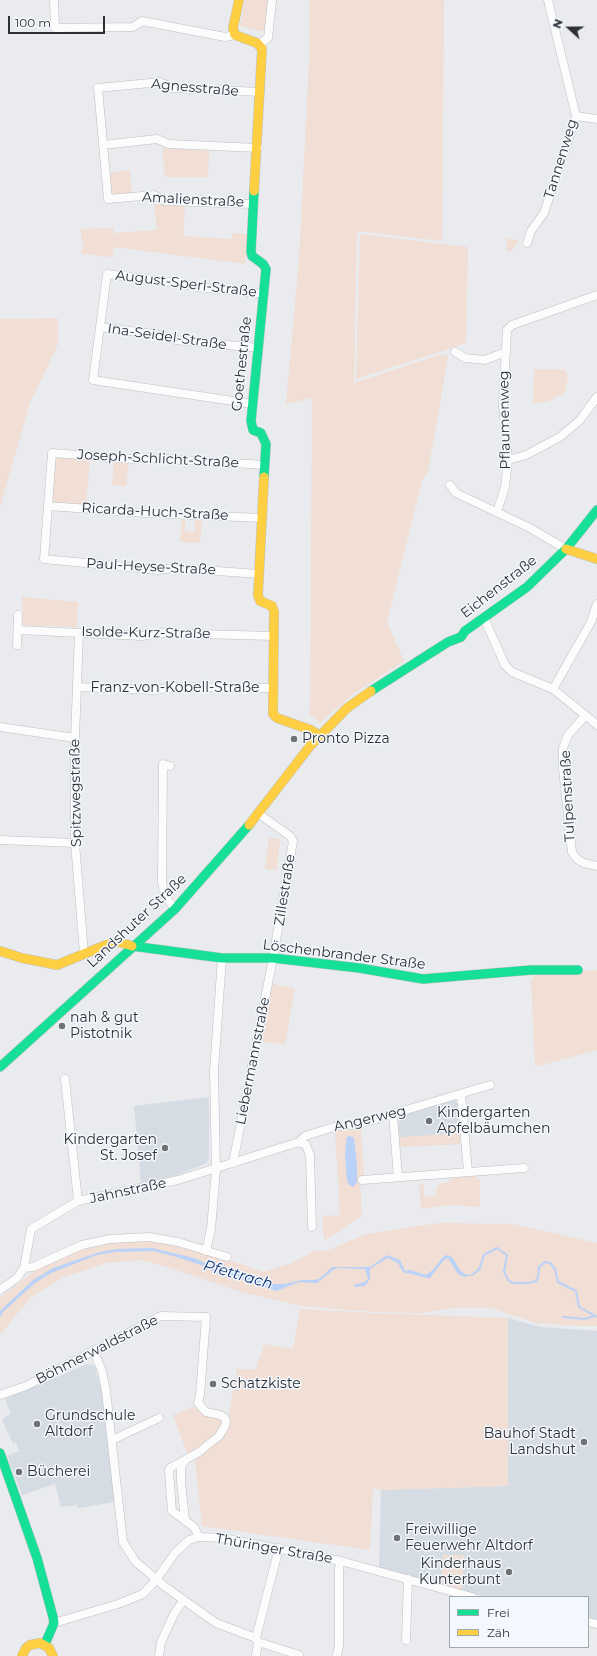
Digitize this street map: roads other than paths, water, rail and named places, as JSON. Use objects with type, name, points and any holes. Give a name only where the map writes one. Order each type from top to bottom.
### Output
[{"type":"street","points":[[54,0],[55,28],[132,27],[142,21],[225,37],[235,35],[260,44],[268,38],[272,0]]},
{"type":"street","points":[[235,35],[233,28],[239,0]]},
{"type":"street","name":"Tannenweg","points":[[527,243],[530,231],[544,213],[576,116],[548,0]]},
{"type":"street","name":"Goethestraße","points":[[260,44],[262,49],[258,148],[251,253],[252,256],[265,267],[264,294],[251,426],[253,430],[261,433],[265,440],[258,598],[274,609],[273,712],[275,716],[311,730],[319,736]]},
{"type":"street","name":"Agnesstraße","points":[[108,199],[98,88],[160,82],[172,88],[260,92]]},
{"type":"street","points":[[576,116],[597,118]]},
{"type":"street","points":[[103,144],[157,139],[169,144],[258,148]]},
{"type":"street","name":"Amalienstraße","points":[[108,199],[154,195],[166,201],[254,204]]},
{"type":"street","name":"August-Sperl-Straße","points":[[100,327],[107,274],[198,287],[264,294]]},
{"type":"street","name":"Pflaumenweg","points":[[498,512],[505,487],[508,460],[503,405],[506,333],[512,325],[597,294]]},
{"type":"street","points":[[100,327],[93,380],[253,404]]},
{"type":"street","name":"Ina-Seidel-Straße","points":[[100,327],[161,335],[176,340],[258,348]]},
{"type":"street","name":"Pflaumenweg","points":[[455,352],[465,358],[485,360],[506,352]]},
{"type":"street","points":[[508,460],[526,455],[560,437],[580,420],[597,397]]},
{"type":"street","name":"Joseph-Schlicht-Straße","points":[[48,506],[52,453],[265,465]]},
{"type":"street","points":[[450,485],[456,493],[498,512],[556,542],[566,549],[597,559]]},
{"type":"street","name":"Ricarda-Huch-Straße","points":[[48,506],[146,513],[262,518]]},
{"type":"street","name":"Paul-Heyse-Straße","points":[[48,506],[44,559],[158,570],[174,568],[259,574]]},
{"type":"street","name":"Eichenstraße","points":[[310,746],[352,704],[448,642],[461,637],[465,631],[527,587],[566,549],[597,510]]},
{"type":"street","points":[[553,689],[591,622],[597,604]]},
{"type":"street","points":[[17,645],[18,615]]},
{"type":"street","points":[[484,618],[505,665],[519,675],[553,689],[597,725]]},
{"type":"street","name":"Isolde-Kurz-Straße","points":[[18,630],[142,636],[157,633],[274,636]]},
{"type":"street","name":"Spitzwegstraße","points":[[79,633],[75,738],[76,843],[84,954]]},
{"type":"street","name":"Franz-von-Kobell-Straße","points":[[77,687],[154,690],[174,687],[273,688]]},
{"type":"street","name":"Tulpenstraße","points":[[585,716],[568,735],[563,748],[564,777],[572,852],[580,861],[590,866],[597,866]]},
{"type":"street","points":[[0,728],[75,738]]},
{"type":"street","name":"Landshuter Straße","points":[[0,1066],[175,909],[259,814],[310,746]]},
{"type":"street","points":[[170,766],[163,764],[162,881],[164,895],[175,909]]},
{"type":"street","name":"Zillestraße","points":[[259,814],[290,836],[293,841],[273,958]]},
{"type":"street","points":[[0,840],[76,843]]},
{"type":"street","name":"Löschenbrander Straße","points":[[0,951],[22,958],[57,965],[106,944],[119,942],[132,946],[222,958],[273,958],[359,968],[423,979],[531,970],[578,970]]},
{"type":"street","points":[[206,1251],[211,1228],[216,1170],[214,1070],[222,958]]},
{"type":"street","name":"Liebermannstraße","points":[[233,1163],[273,958]]},
{"type":"street","points":[[65,1080],[78,1201]]},
{"type":"street","name":"Angerweg","points":[[299,1142],[305,1136],[337,1126],[359,1124],[393,1115],[490,1085]]},
{"type":"street","points":[[461,1094],[468,1172]]},
{"type":"street","points":[[393,1115],[398,1177]]},
{"type":"street","points":[[299,1142],[306,1145],[310,1155],[312,1227]]},
{"type":"street","name":"Jahnstraße","points":[[24,1268],[31,1229],[78,1201],[152,1186],[216,1170],[299,1142]]},
{"type":"street","points":[[362,1180],[524,1168]]},
{"type":"street","points":[[0,1290],[17,1278],[24,1268],[33,1266],[82,1245],[110,1239],[149,1237],[178,1242],[227,1257]]},
{"type":"street","name":"Böhmerwaldstraße","points":[[0,1395],[26,1386],[161,1316],[206,1317],[200,1395],[198,1403],[203,1411],[220,1415],[226,1422],[219,1436],[184,1462],[170,1468],[169,1471],[172,1511],[194,1527],[199,1537]]},
{"type":"street","points":[[94,1352],[102,1371],[112,1440],[123,1542],[135,1561],[183,1601],[216,1623],[299,1655]]},
{"type":"street","points":[[112,1440],[159,1418]]},
{"type":"street","points":[[0,1453],[3,1469],[37,1558],[54,1622],[45,1644]]},
{"type":"street","points":[[184,1462],[181,1467],[181,1481],[185,1520]]},
{"type":"street","name":"Thüringer Straße","points":[[54,1622],[130,1600],[144,1594],[175,1554],[189,1540],[199,1537],[223,1538],[341,1561],[468,1596]]},
{"type":"street","points":[[256,1656],[257,1640],[280,1548]]},
{"type":"street","points":[[337,1656],[339,1645],[339,1568],[341,1561]]},
{"type":"street","points":[[406,1640],[408,1579]]},
{"type":"street","points":[[159,1656],[161,1642],[174,1614],[183,1601]]},
{"type":"street","points":[[22,1656],[30,1644],[40,1643],[45,1644],[53,1656]]},
{"type":"water","points":[[350,1136],[354,1138],[357,1165],[357,1182],[353,1187],[349,1185],[347,1181],[345,1155],[347,1137]]},
{"type":"water","points":[[152,1248],[194,1258],[215,1267],[221,1267],[223,1263],[230,1271],[275,1284],[319,1279],[332,1267],[370,1267],[387,1255],[400,1260],[405,1271],[410,1270],[426,1275],[434,1269],[446,1255],[452,1257],[460,1270],[466,1275],[472,1274],[479,1268],[482,1268],[474,1275],[464,1277],[458,1274],[448,1258],[444,1260],[430,1278],[428,1278],[403,1272],[398,1263],[387,1258],[370,1269],[370,1279],[365,1286],[355,1287],[353,1285],[365,1282],[368,1279],[365,1269],[337,1268],[317,1283],[299,1282],[276,1291],[229,1275],[222,1276],[201,1265],[153,1251],[114,1252],[97,1255],[51,1273],[35,1283],[3,1312],[0,1317],[0,1311],[33,1280],[53,1268],[100,1252],[117,1249]]},
{"type":"waterway","name":"Pfettrach","points":[[479,1270],[484,1255],[497,1248],[507,1255],[504,1272],[509,1281],[513,1283],[529,1283],[536,1281],[539,1267],[545,1262],[550,1263],[555,1269],[558,1282],[576,1291],[579,1307],[597,1317]]},
{"type":"waterway","name":"Pfettrach","points":[[563,1317],[585,1319],[594,1316]]},
{"type":"place","name":"Pronto Pizza","points":[[294,739]]},
{"type":"place","name":"nah & gut Pistotnik","points":[[62,1026]]},
{"type":"place","name":"Kindergarten Apfelbäumchen","points":[[429,1121]]},
{"type":"place","name":"Kindergarten St. Josef","points":[[165,1148]]},
{"type":"place","name":"Schatzkiste","points":[[213,1384]]},
{"type":"place","name":"Grundschule Altdorf","points":[[37,1424]]},
{"type":"place","name":"Bauhof Stadt Landshut","points":[[584,1442]]},
{"type":"place","name":"Bücherei","points":[[19,1472]]},
{"type":"place","name":"Freiwillige Feuerwehr Altdorf","points":[[397,1538]]},
{"type":"place","name":"Kinderhaus Kunterbunt","points":[[509,1572]]}]
